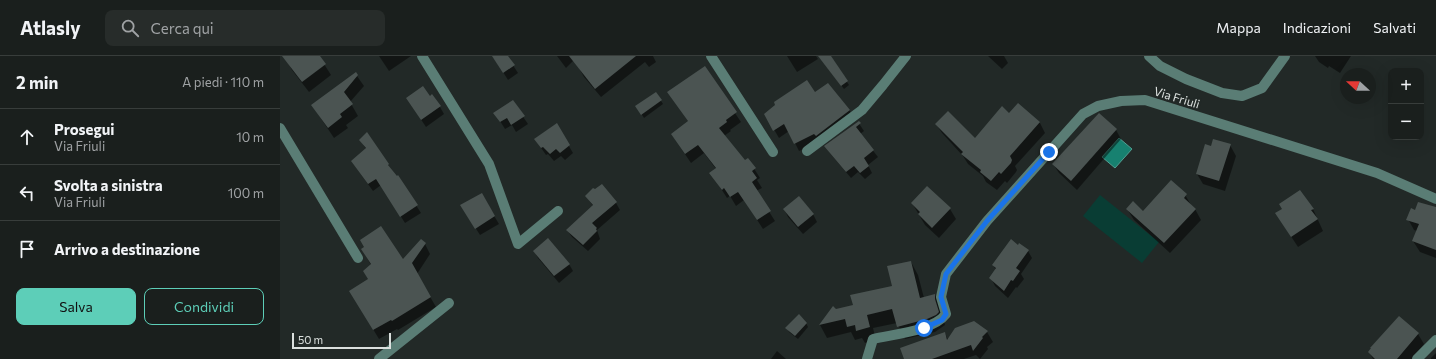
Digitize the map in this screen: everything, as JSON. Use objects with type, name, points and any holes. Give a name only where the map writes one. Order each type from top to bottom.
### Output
[{"type":"street","points":[[422,56],[489,164],[518,244],[558,211]]},
{"type":"street","points":[[711,56],[773,152]]},
{"type":"street","points":[[807,151],[862,110],[906,56]]},
{"type":"street","points":[[1149,56],[1160,66],[1186,79],[1222,93],[1242,96],[1262,88],[1285,56]]},
{"type":"street","name":"Via Friuli","points":[[867,359],[873,338],[924,328],[942,320],[946,314],[941,297],[946,274],[987,221],[1068,130],[1083,114],[1098,106],[1122,101],[1145,100],[1377,174],[1436,199]]},
{"type":"street","points":[[280,128],[358,258]]},
{"type":"street","points":[[379,359],[449,303]]},
{"type":"street","points":[[1417,359],[1436,340]]},
{"type":"shaded area","points":[[1119,138],[1132,149],[1115,168],[1102,157]]},
{"type":"shaded area","points":[[1100,195],[1159,242],[1142,263],[1083,216]]},
{"type":"building","points":[[282,56],[320,56],[326,64],[302,82]]},
{"type":"building","points":[[492,56],[508,56],[515,65],[503,73]]},
{"type":"building","points":[[569,56],[636,56],[595,89]]},
{"type":"building","points":[[818,56],[831,56],[848,81],[841,86]]},
{"type":"building","points":[[705,66],[737,112],[726,120],[727,122],[719,128],[745,160],[748,158],[756,168],[752,171],[757,178],[752,182],[771,211],[757,220],[738,192],[730,197],[724,188],[722,190],[709,173],[716,168],[698,145],[685,154],[671,134],[688,121],[667,92]]},
{"type":"building","points":[[356,72],[358,75],[344,92],[353,104],[340,114],[342,117],[328,128],[311,105]]},
{"type":"building","points":[[807,80],[815,92],[828,83],[850,110],[816,136],[814,134],[794,144],[784,124],[773,131],[764,114],[775,105],[774,102]]},
{"type":"building","points":[[423,86],[430,96],[432,94],[441,106],[421,120],[406,98]]},
{"type":"building","points":[[656,92],[662,100],[641,115],[635,106]]},
{"type":"building","points":[[513,100],[525,116],[511,125],[507,118],[500,122],[493,113]]},
{"type":"building","points":[[1018,103],[1040,122],[1010,156],[1012,160],[1011,163],[1001,174],[999,172],[991,181],[980,172],[981,170],[961,154],[963,152],[935,124],[948,111],[975,138],[1002,106],[1009,113]]},
{"type":"building","points":[[1099,113],[1117,129],[1071,181],[1052,164]]},
{"type":"building","points":[[859,121],[861,123],[856,127],[874,150],[864,158],[869,166],[860,173],[854,166],[846,172],[824,146]]},
{"type":"building","points":[[557,123],[570,145],[560,153],[556,149],[550,154],[543,147],[541,148],[534,139]]},
{"type":"building","points":[[367,132],[389,164],[388,165],[397,176],[398,175],[418,205],[400,217],[376,179],[368,184],[351,161],[366,148],[359,140]]},
{"type":"building","points":[[1213,139],[1231,144],[1219,181],[1196,174],[1205,144],[1211,146]]},
{"type":"building","points":[[1171,180],[1187,194],[1184,198],[1196,209],[1164,243],[1126,209],[1133,201],[1143,211]]},
{"type":"building","points":[[602,184],[617,202],[592,223],[597,228],[597,231],[583,245],[566,230],[593,205],[585,196],[593,188],[595,189]]},
{"type":"building","points":[[927,186],[951,208],[932,228],[918,214],[920,212],[911,203]]},
{"type":"building","points":[[1300,190],[1314,209],[1311,210],[1318,219],[1291,237],[1275,213],[1282,209],[1279,204]]},
{"type":"building","points":[[482,193],[495,216],[475,229],[460,205]]},
{"type":"building","points":[[799,196],[814,214],[798,227],[783,209]]},
{"type":"building","points":[[1418,202],[1436,207],[1436,250],[1412,241],[1419,224],[1406,220],[1411,208],[1415,210]]},
{"type":"building","points":[[381,226],[403,259],[421,239],[426,243],[412,263],[431,297],[392,321],[391,320],[373,330],[349,291],[368,279],[363,271],[371,264],[361,249],[364,247],[360,240]]},
{"type":"building","points":[[548,238],[570,264],[554,276],[533,251]]},
{"type":"building","points":[[1011,239],[1018,245],[1019,243],[1029,250],[1016,268],[1020,271],[1013,281],[1011,280],[1004,291],[989,278],[996,268],[992,265]]},
{"type":"building","points":[[911,261],[920,298],[935,294],[939,312],[936,315],[897,327],[892,309],[867,315],[870,327],[856,331],[855,325],[847,327],[845,319],[819,325],[833,306],[836,309],[853,305],[850,295],[892,286],[887,266]]},
{"type":"building","points":[[799,314],[807,323],[795,336],[785,328]]},
{"type":"building","points":[[1399,316],[1419,333],[1397,359],[1375,359],[1368,352],[1370,348]]},
{"type":"building","points":[[974,321],[988,331],[973,351],[971,345],[932,359],[904,359],[900,348],[945,332],[947,340],[955,328]]},
{"type":"route","points":[[924,328],[942,320],[946,314],[941,297],[946,274],[987,221],[1049,152]]}]
